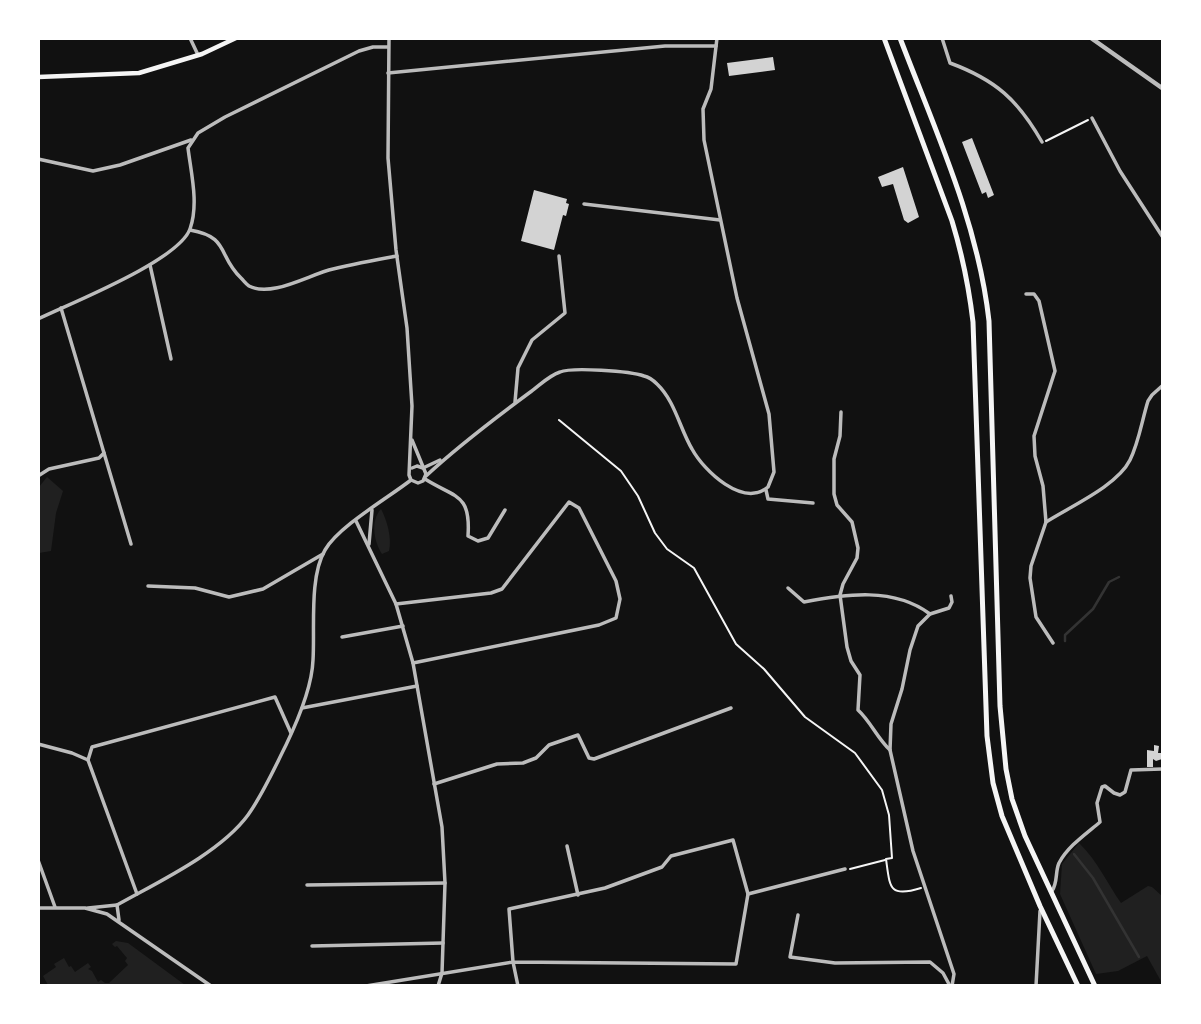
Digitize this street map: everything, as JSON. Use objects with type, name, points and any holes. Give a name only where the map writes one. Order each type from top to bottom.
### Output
[{"type":"main road","points":[[38,77],[139,73],[198,55],[236,38]]},
{"type":"main road","points":[[884,38],[952,220],[968,286],[973,322],[986,715],[990,764],[1002,816],[1040,906],[1078,985]]},
{"type":"main road","points":[[900,38],[950,170],[975,244],[984,285],[989,321],[1000,706],[1004,753],[1016,813],[1094,985]]},
{"type":"street","points":[[190,38],[198,55]]},
{"type":"street","points":[[389,38],[388,158],[406,319],[412,440],[409,475],[411,480],[418,483],[425,478],[443,459],[515,402],[563,370],[642,375],[659,385],[668,397],[689,445],[702,463],[741,493],[753,494],[766,490],[771,484],[774,472],[769,414],[737,298],[707,161],[702,121],[704,105],[711,89],[717,38]]},
{"type":"street","points":[[942,38],[950,63],[969,69],[1003,90],[1024,111],[1042,142]]},
{"type":"street","points":[[1091,38],[1163,88]]},
{"type":"street","points":[[388,73],[664,46],[716,46]]},
{"type":"street","points":[[38,159],[93,171],[120,165],[192,139],[225,117],[359,51],[388,47]]},
{"type":"street","points":[[1092,118],[1120,171],[1163,236]]},
{"type":"street","points":[[38,319],[150,265],[171,250],[190,230],[194,200],[188,148],[192,139]]},
{"type":"street","points":[[584,204],[720,220]]},
{"type":"street","points":[[190,230],[204,233],[222,245],[230,267],[249,286],[266,289],[282,287],[330,270],[397,256]]},
{"type":"street","points":[[515,402],[518,368],[532,340],[565,313],[559,256]]},
{"type":"street","points":[[150,265],[172,359]]},
{"type":"street","points":[[1026,294],[1034,294],[1039,301],[1055,371],[1034,436],[1035,456],[1044,486],[1046,522],[1031,566],[1030,578],[1036,617],[1053,643]]},
{"type":"street","points":[[61,308],[131,544]]},
{"type":"street","points":[[1046,522],[1110,482],[1125,469],[1133,454],[1149,401],[1163,386]]},
{"type":"street","points":[[841,412],[840,436],[834,459],[834,494],[837,505],[852,522],[858,553],[843,584],[841,595],[847,647],[851,662],[860,675],[858,710],[871,722],[880,741],[890,751]]},
{"type":"street","points":[[412,440],[425,478]]},
{"type":"street","points":[[38,476],[49,469],[99,458],[104,453]]},
{"type":"street","points":[[410,470],[417,466],[423,468],[443,459]]},
{"type":"street","points":[[425,478],[457,495],[464,503],[469,523],[468,536],[478,541],[488,538],[505,510]]},
{"type":"street","points":[[38,908],[117,905],[176,873],[226,838],[248,816],[271,776],[301,708],[313,661],[314,596],[323,554],[330,542],[411,480]]},
{"type":"street","points":[[766,490],[768,499],[813,503]]},
{"type":"street","points":[[396,604],[491,593],[502,589],[569,502],[579,508],[616,581],[620,599],[616,618],[599,625],[412,663]]},
{"type":"street","points":[[369,546],[372,509]]},
{"type":"street","points":[[356,521],[396,604],[403,626],[417,686],[442,827],[445,883],[442,972],[438,985]]},
{"type":"street","points":[[148,586],[195,588],[229,597],[263,589],[323,554]]},
{"type":"street","points":[[788,587],[804,602],[841,595],[888,596],[916,603],[930,614]]},
{"type":"street","points":[[951,596],[952,603],[949,608],[930,614],[922,620],[914,636],[891,724],[890,751],[905,820],[954,974],[951,985]]},
{"type":"street","points":[[342,637],[403,626]]},
{"type":"street","points":[[301,708],[417,686]]},
{"type":"street","points":[[137,894],[88,760],[92,747],[275,697],[291,733]]},
{"type":"street","points":[[434,785],[498,764],[523,763],[536,758],[549,745],[578,735],[589,758],[594,760],[731,708]]},
{"type":"street","points":[[38,744],[88,760]]},
{"type":"street","points":[[1051,892],[1055,886],[1060,861],[1080,838],[1100,821],[1097,803],[1102,787],[1105,786],[1120,795],[1126,789],[1129,771],[1163,769]]},
{"type":"street","points":[[366,985],[513,962],[736,964],[748,894],[733,839],[671,856],[662,867],[605,888],[509,909],[513,962],[518,985]]},
{"type":"street","points":[[567,846],[578,895]]},
{"type":"street","points":[[38,860],[55,907]]},
{"type":"street","points":[[748,894],[845,869]]},
{"type":"street","points":[[307,885],[445,883]]},
{"type":"street","points":[[117,905],[119,920]]},
{"type":"street","points":[[1036,985],[1040,906]]},
{"type":"street","points":[[85,908],[119,920],[211,985]]},
{"type":"street","points":[[798,915],[790,957],[835,963],[930,962],[943,973],[951,985]]},
{"type":"street","points":[[1039,940],[1044,932],[1052,932]]},
{"type":"street","points":[[312,946],[443,943]]},
{"type":"path","points":[[1042,142],[1092,118]]},
{"type":"path","points":[[559,420],[621,471],[638,496],[655,533],[667,550],[694,568],[736,644],[764,669],[805,717],[855,753],[882,790],[889,816],[892,858],[845,869]]},
{"type":"path","points":[[886,859],[890,884],[896,892],[925,887]]},
{"type":"shaded area","points":[[47,477],[63,491],[56,513],[51,551],[39,553],[39,487]]},
{"type":"shaded area","points":[[381,509],[390,540],[389,551],[382,554],[374,532],[375,519]]},
{"type":"shaded area","points":[[1079,843],[1097,864],[1121,903],[1148,886],[1162,896],[1162,983],[1147,956],[1118,971],[1096,974],[1060,894],[1062,864]]},
{"type":"shaded area","points":[[116,941],[128,943],[185,985],[48,985],[43,976],[64,958],[75,972],[88,963],[91,967],[88,969],[98,982],[101,980],[109,983],[128,965],[125,961],[127,958],[112,944]]},
{"type":"building","points":[[773,57],[775,70],[729,76],[727,63]]},
{"type":"building","points":[[972,138],[994,195],[988,198],[986,192],[982,194],[962,142]]},
{"type":"building","points":[[903,167],[919,217],[908,223],[904,220],[893,184],[882,187],[878,177]]},
{"type":"building","points":[[534,190],[567,199],[566,203],[569,204],[566,216],[563,215],[554,250],[521,241]]},
{"type":"building","points":[[1154,745],[1159,746],[1158,753],[1162,753],[1162,759],[1153,759],[1153,767],[1147,767],[1147,750],[1154,751]]},
{"type":"waterway","points":[[1065,641],[1065,635],[1093,609],[1109,582],[1119,577]]},
{"type":"waterway","points":[[1074,854],[1093,878],[1139,957]]}]
